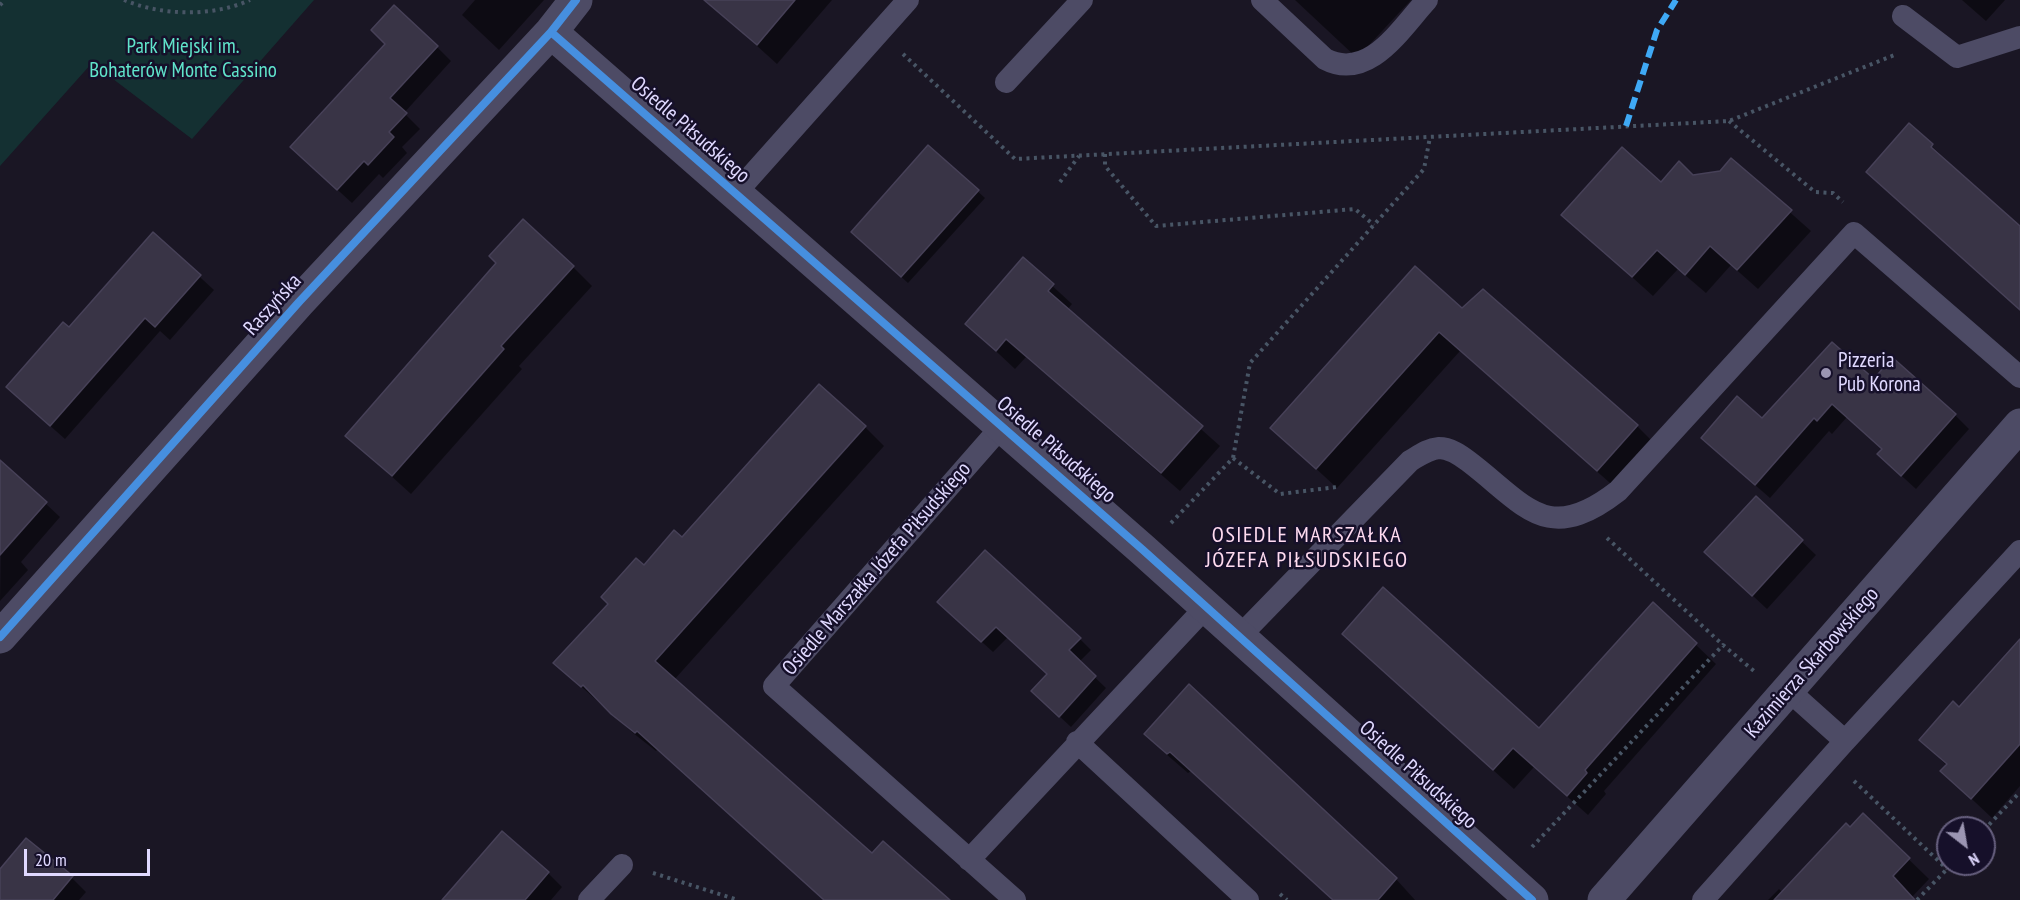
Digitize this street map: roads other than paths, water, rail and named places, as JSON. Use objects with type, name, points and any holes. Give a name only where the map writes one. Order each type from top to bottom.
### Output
[{"type":"street","name":"Raszyńska","points":[[0,638],[291,310],[551,32],[576,0]]},
{"type":"street","name":"Osiedle Piłsudskiego","points":[[551,32],[1143,550],[1238,638],[1532,900]]},
{"type":"street","name":"Kazimierza Skarbowskiego","points":[[1604,900],[2020,425]]},
{"type":"lane","points":[[735,194],[908,0]]},
{"type":"lane","points":[[1006,82],[1082,0]]},
{"type":"lane","points":[[1263,0],[1325,59],[1337,65],[1350,66],[1365,62],[1380,51],[1427,0]]},
{"type":"lane","points":[[1903,16],[1957,57],[2020,38]]},
{"type":"lane","points":[[1238,638],[1410,461],[1426,451],[1441,448],[1457,453],[1527,510],[1542,517],[1581,514],[1600,505],[1618,491],[1854,233],[2020,377]]},
{"type":"lane","name":"Osiedle Marszałka Józefa Piłsudskiego","points":[[1002,426],[774,686],[1015,900]]},
{"type":"lane","points":[[1703,900],[2020,551]]},
{"type":"lane","points":[[969,860],[1077,742],[1205,608]]},
{"type":"lane","points":[[1788,690],[1845,741]]},
{"type":"lane","points":[[1077,742],[1248,900]]},
{"type":"lane","points":[[589,900],[622,865]]},
{"type":"place","name":"Pizzeria Pub Korona","points":[[1826,373]]},
{"type":"district","name":"OSIEDLE MARSZAŁKA JÓZEFA PIŁSUDSKIEGO","points":[[1307,548]]},
{"type":"park label","name":"Park Miejski im. Bohaterów Monte Cassino","points":[[183,59]]}]
